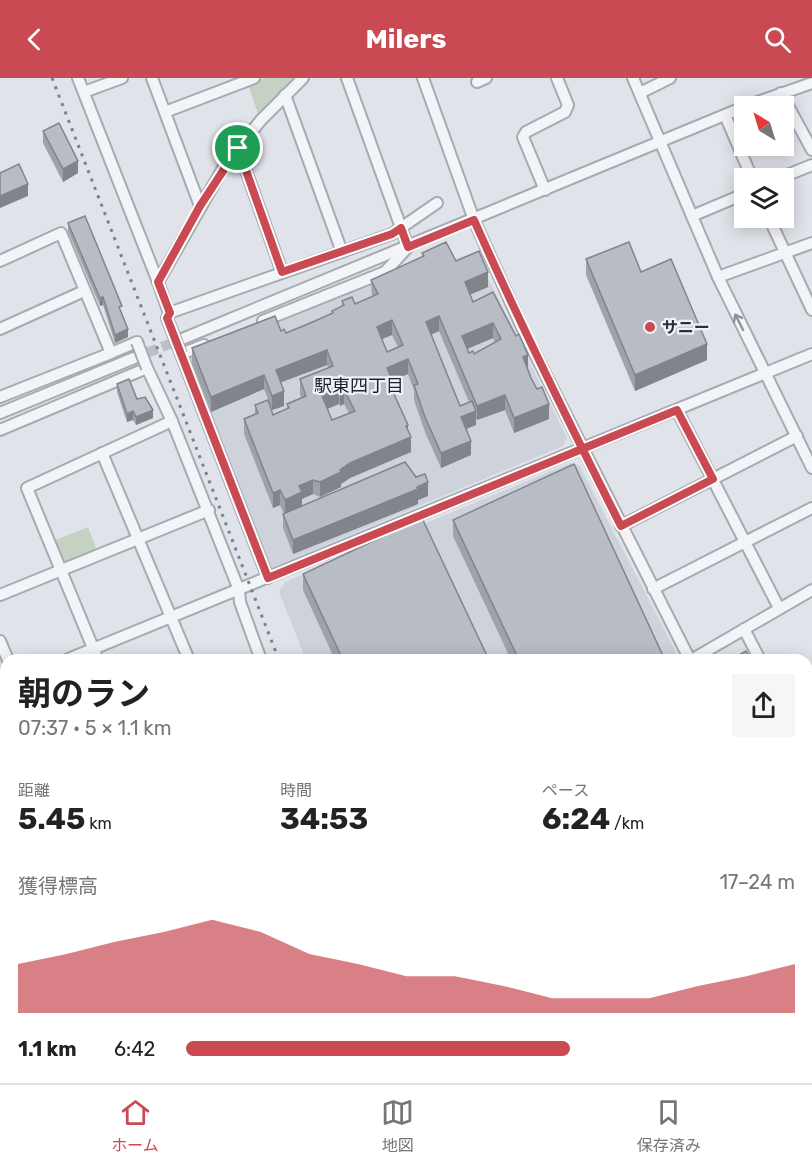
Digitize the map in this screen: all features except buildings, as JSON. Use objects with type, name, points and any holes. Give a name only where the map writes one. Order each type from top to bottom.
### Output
[{"type":"street","points":[[78,78],[158,282],[181,354],[268,578]]},
{"type":"street","points":[[84,93],[122,78]]},
{"type":"street","points":[[152,78],[200,206]]},
{"type":"street","points":[[165,112],[254,78]]},
{"type":"street","points":[[158,282],[200,206],[238,148],[303,78]]},
{"type":"street","points":[[347,78],[408,247]]},
{"type":"street","points":[[423,78],[474,220],[524,332],[581,448],[688,654]]},
{"type":"street","points":[[545,190],[523,137],[526,132],[565,112],[568,105],[557,78]]},
{"type":"street","points":[[633,78],[662,141],[718,277],[812,468]]},
{"type":"street","points":[[640,93],[670,78]]},
{"type":"street","points":[[789,78],[795,88]]},
{"type":"street","points":[[773,96],[812,83]]},
{"type":"street","points":[[781,93],[812,150]]},
{"type":"street","points":[[285,95],[342,252]]},
{"type":"street","points":[[182,339],[734,111]]},
{"type":"street","points":[[725,115],[748,168]]},
{"type":"street","points":[[238,148],[282,272]]},
{"type":"street","points":[[794,172],[812,165]]},
{"type":"street","points":[[692,216],[734,198]]},
{"type":"street","points":[[168,315],[392,234],[437,203]]},
{"type":"street","points":[[773,228],[812,310]]},
{"type":"street","points":[[0,261],[61,233],[111,353]]},
{"type":"street","points":[[718,277],[812,243]]},
{"type":"street","points":[[256,324],[385,272],[408,247]]},
{"type":"street","points":[[0,329],[84,291]]},
{"type":"street","points":[[181,354],[213,341]]},
{"type":"street","points":[[0,397],[137,342],[209,510],[239,590],[240,602],[259,654]]},
{"type":"street","points":[[97,654],[171,617],[812,354]]},
{"type":"street","points":[[0,413],[134,358]]},
{"type":"street","points":[[0,430],[147,368]]},
{"type":"street","points":[[677,410],[779,608]]},
{"type":"street","points":[[95,654],[27,488],[172,421]]},
{"type":"street","points":[[621,526],[797,436]]},
{"type":"street","points":[[102,453],[186,654]]},
{"type":"street","points":[[653,588],[812,508]]},
{"type":"street","points":[[0,595],[209,510]]},
{"type":"street","points":[[701,654],[812,590]]},
{"type":"street","points":[[744,629],[757,654]]},
{"type":"shaded area","points":[[475,252],[567,438],[563,446],[268,569],[186,358],[433,255],[438,266]]},
{"type":"shaded area","points":[[570,463],[579,465],[677,654],[304,654],[279,592],[285,582]]},
{"type":"green space","points":[[265,78],[297,78],[258,114],[248,84]]},
{"type":"green space","points":[[88,527],[97,551],[62,565],[53,541]]},
{"type":"tunnel","points":[[134,358],[182,339]]},
{"type":"railway","points":[[52,78],[277,654]]},
{"type":"place","name":"サニー","points":[[650,327]]},
{"type":"district","name":"駅東四丁目","points":[[359,386]]},
{"type":"route","points":[[238,148],[226,163],[200,206],[158,282],[170,313],[167,318],[268,578],[581,448],[677,410],[713,479],[621,526],[581,448],[524,332],[474,220],[408,247],[401,228],[392,234],[282,272],[238,148]]}]
